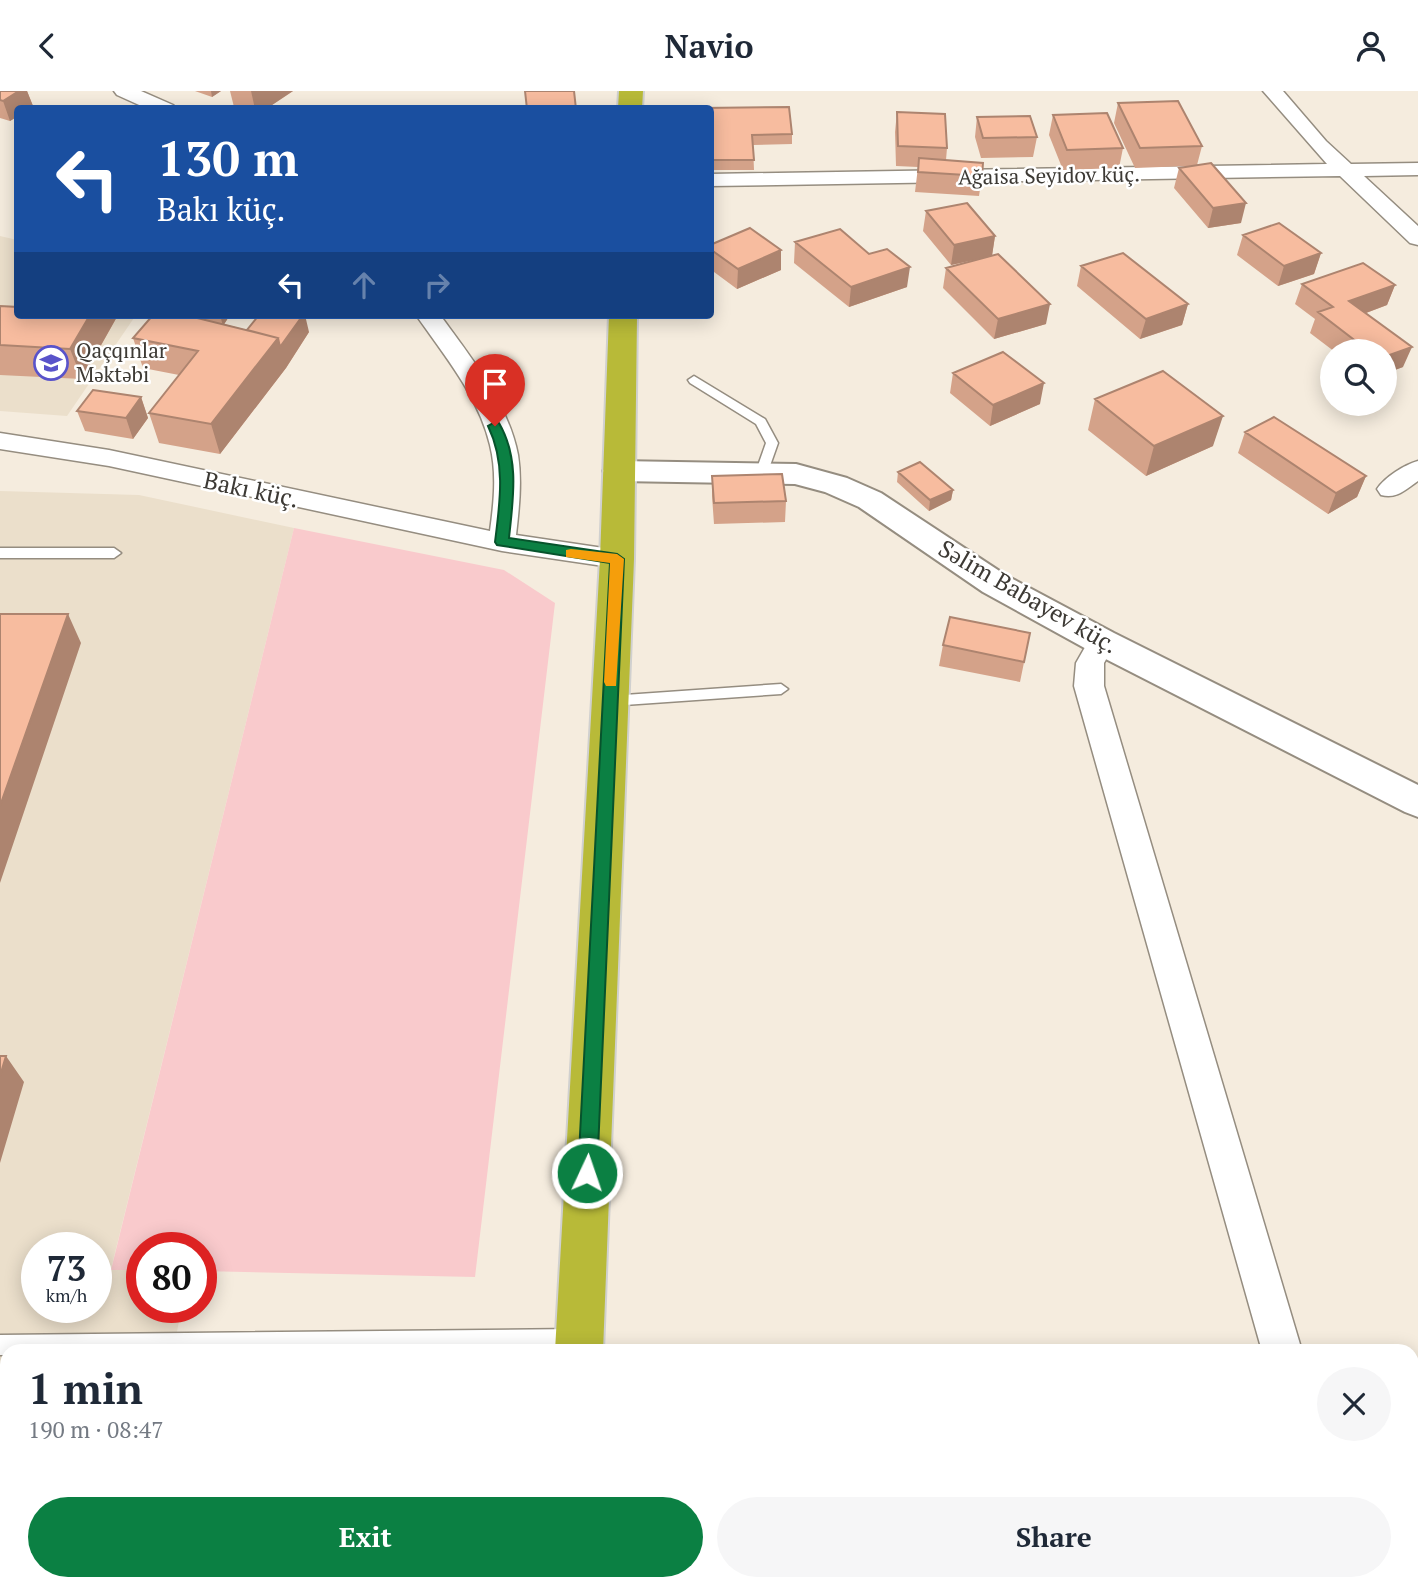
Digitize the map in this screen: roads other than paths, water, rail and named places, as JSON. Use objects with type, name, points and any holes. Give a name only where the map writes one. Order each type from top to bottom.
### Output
[{"type":"highway","points":[[579,1344],[617,559],[623,319]]},
{"type":"street","points":[[124,91],[157,105]]},
{"type":"street","points":[[1273,91],[1319,145],[1418,239]]},
{"type":"street","name":"Ağaisa Seyidov küç.","points":[[714,180],[1418,169]]},
{"type":"street","points":[[431,319],[478,391],[503,443],[508,487],[502,542]]},
{"type":"street","name":"Bakı küç.","points":[[0,441],[109,458],[502,542],[617,559]]},
{"type":"street","points":[[1390,489],[1418,469]]},
{"type":"street","name":"Səlim Babayev küç.","points":[[619,471],[796,474],[836,485],[870,500],[995,584],[1102,642],[1418,802]]},
{"type":"street","points":[[1102,642],[1090,663],[1089,685],[1280,1344]]},
{"type":"lane","points":[[694,380],[761,422],[772,443],[761,474]]},
{"type":"lane","points":[[0,552],[114,553]]},
{"type":"lane","points":[[610,701],[781,689]]},
{"type":"place","name":"Qaçqınlar Məktəbi","points":[[51,363]]}]
